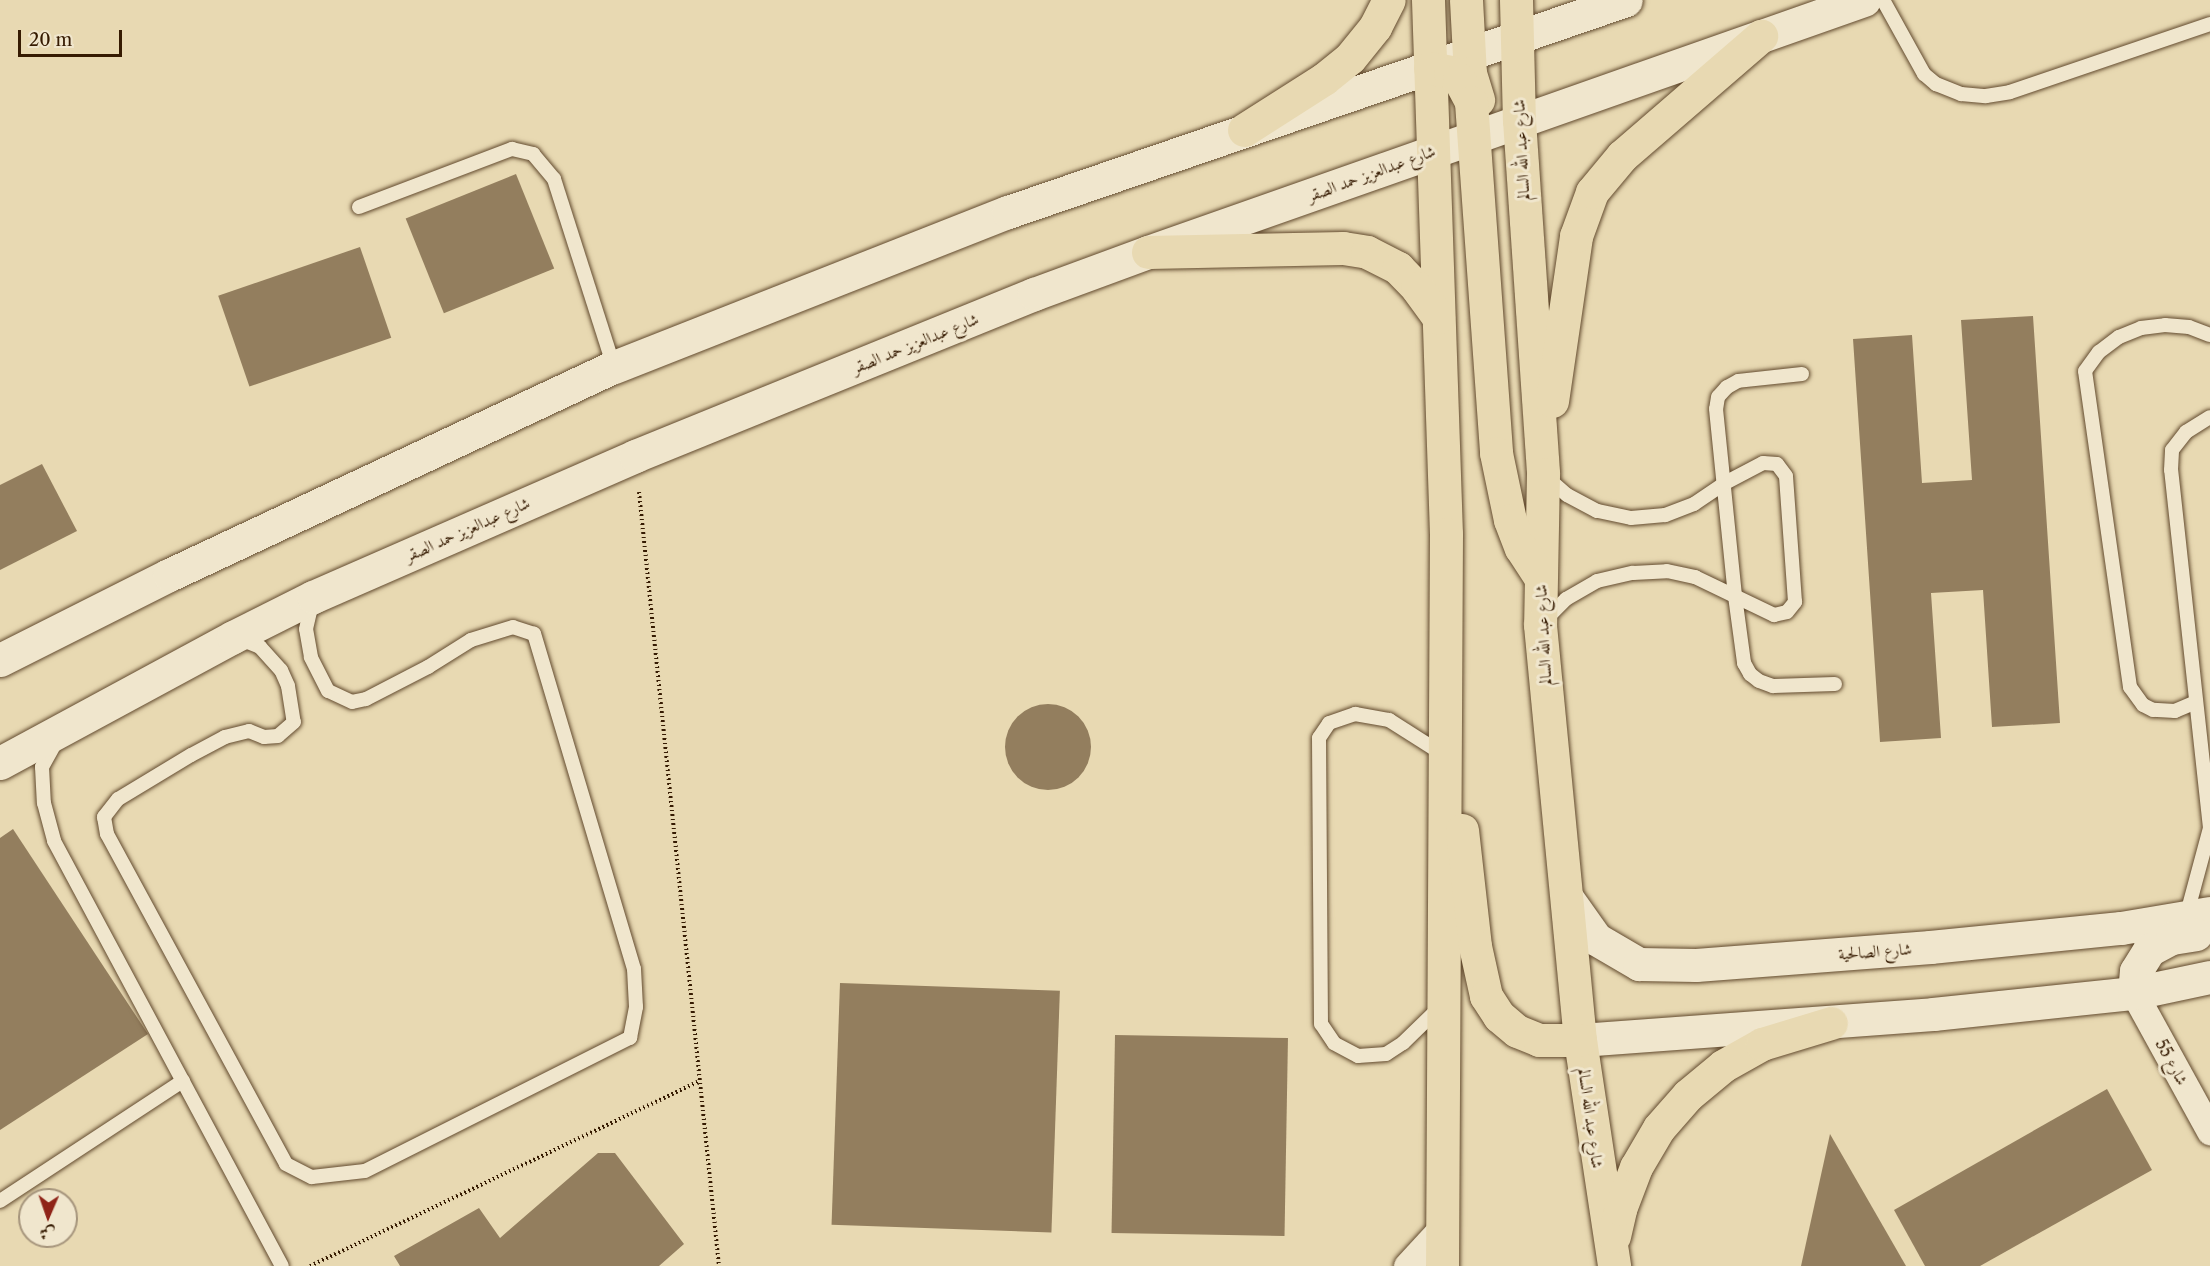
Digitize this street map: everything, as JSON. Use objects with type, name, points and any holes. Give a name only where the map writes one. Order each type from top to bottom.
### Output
[{"type":"main road","points":[[1244,130],[1313,87],[1350,58],[1375,27],[1389,0]]},
{"type":"main road","points":[[1428,0],[1446,534],[1461,825],[1475,946],[1486,996],[1499,1016],[1517,1031],[1539,1040],[1580,1040],[1831,1023],[2134,993],[2210,977]]},
{"type":"main road","points":[[1466,0],[1471,82],[1478,101],[1488,110],[1519,120]]},
{"type":"main road","name":"شارع عبد الله السالم","points":[[1516,0],[1519,120],[1543,474],[1540,625],[1580,1040],[1612,1259]]},
{"type":"main road","points":[[0,660],[169,575],[614,367],[1008,212],[1626,0]]},
{"type":"main road","name":"شارع عبدالعزيز حمد الصقر","points":[[0,763],[233,636],[313,597],[635,456],[1034,294],[1475,135],[1864,0]]},
{"type":"main road","points":[[1543,474],[1574,248],[1587,201],[1603,175],[1622,156],[1761,36]]},
{"type":"main road","points":[[1430,68],[1450,72],[1463,83],[1472,102],[1496,453],[1510,520],[1521,548],[1540,577]]},
{"type":"main road","points":[[1148,252],[1355,250],[1378,256],[1398,268],[1418,288],[1438,317]]},
{"type":"main road","points":[[1442,1266],[1446,534]]},
{"type":"main road","name":"شارع الصالحية","points":[[1567,898],[1596,939],[1639,964],[1696,965],[1930,947],[2202,921]]},
{"type":"main road","points":[[2134,993],[2139,964],[2156,944],[2202,921]]},
{"type":"main road","points":[[1612,1259],[1620,1209],[1636,1167],[1659,1128],[1688,1095],[1723,1066],[1762,1044],[1831,1023]]},
{"type":"street","name":"شارع 55","points":[[2134,993],[2210,1131]]},
{"type":"street","points":[[1407,1266],[1442,1228]]},
{"type":"lane","points":[[1883,0],[1924,74],[1936,84],[1961,94],[1986,96],[2010,92],[2210,24]]},
{"type":"lane","points":[[359,207],[512,149],[533,154],[554,179],[614,367]]},
{"type":"lane","points":[[2196,702],[2175,711],[2153,710],[2143,705],[2130,687],[2085,371],[2099,352],[2119,338],[2141,328],[2165,325],[2189,327],[2210,335]]},
{"type":"lane","points":[[1802,374],[1738,381],[1727,387],[1718,397],[1716,409],[1735,596],[1744,663],[1750,674],[1759,681],[1773,686],[1835,684]]},
{"type":"lane","points":[[2202,921],[2210,828],[2171,470],[2172,450],[2186,432],[2210,417]]},
{"type":"lane","points":[[1540,625],[1566,599],[1597,581],[1633,573],[1677,573],[1695,577],[1774,615],[1787,612],[1795,602],[1786,476],[1777,464],[1763,463],[1725,483],[1694,504],[1665,515],[1631,518],[1597,511],[1567,495],[1543,474]]},
{"type":"lane","points":[[233,636],[260,647],[280,670],[288,686],[294,722],[278,736],[264,737],[249,731],[225,737],[118,798],[104,817],[107,834],[286,1164],[312,1177],[364,1171],[630,1038],[636,1007],[634,969],[534,634],[513,627],[471,640],[418,672],[366,699],[352,702],[328,691],[311,657],[306,629],[313,597]]},
{"type":"lane","points":[[1443,1005],[1403,1043],[1386,1054],[1358,1056],[1334,1043],[1321,1024],[1319,738],[1329,723],[1355,714],[1389,720],[1444,756]]},
{"type":"lane","points":[[63,729],[42,767],[44,803],[54,841],[282,1266]]},
{"type":"lane","points":[[0,1201],[183,1081]]},
{"type":"path","points":[[635,456],[718,1266]]},
{"type":"path","points":[[310,1266],[699,1081]]},
{"type":"building","points":[[516,174],[554,269],[444,313],[406,219]]},
{"type":"building","points":[[360,247],[391,338],[249,387],[218,296]]},
{"type":"building","points":[[2033,316],[2060,723],[1992,727],[1983,590],[1931,593],[1941,738],[1880,742],[1853,339],[1912,335],[1922,483],[1972,480],[1961,320]]},
{"type":"building","points":[[42,464],[77,531],[0,570],[0,485]]},
{"type":"building","points":[[1048,704],[1064,708],[1078,717],[1087,731],[1091,747],[1087,763],[1078,777],[1064,786],[1048,790],[1032,786],[1018,777],[1009,763],[1005,747],[1009,731],[1018,717],[1032,708]]},
{"type":"building","points":[[13,829],[148,1034],[0,1130],[0,838]]},
{"type":"building","points":[[840,983],[1060,991],[1051,1233],[832,1225]]},
{"type":"building","points":[[1115,1035],[1288,1038],[1285,1236],[1112,1233]]},
{"type":"building","points":[[2107,1089],[2152,1170],[1980,1266],[1925,1266],[1894,1210]]},
{"type":"building","points":[[1830,1134],[1906,1266],[1801,1266]]},
{"type":"building","points":[[598,1153],[615,1153],[684,1244],[659,1266],[400,1266],[394,1256],[479,1208],[500,1238]]}]
